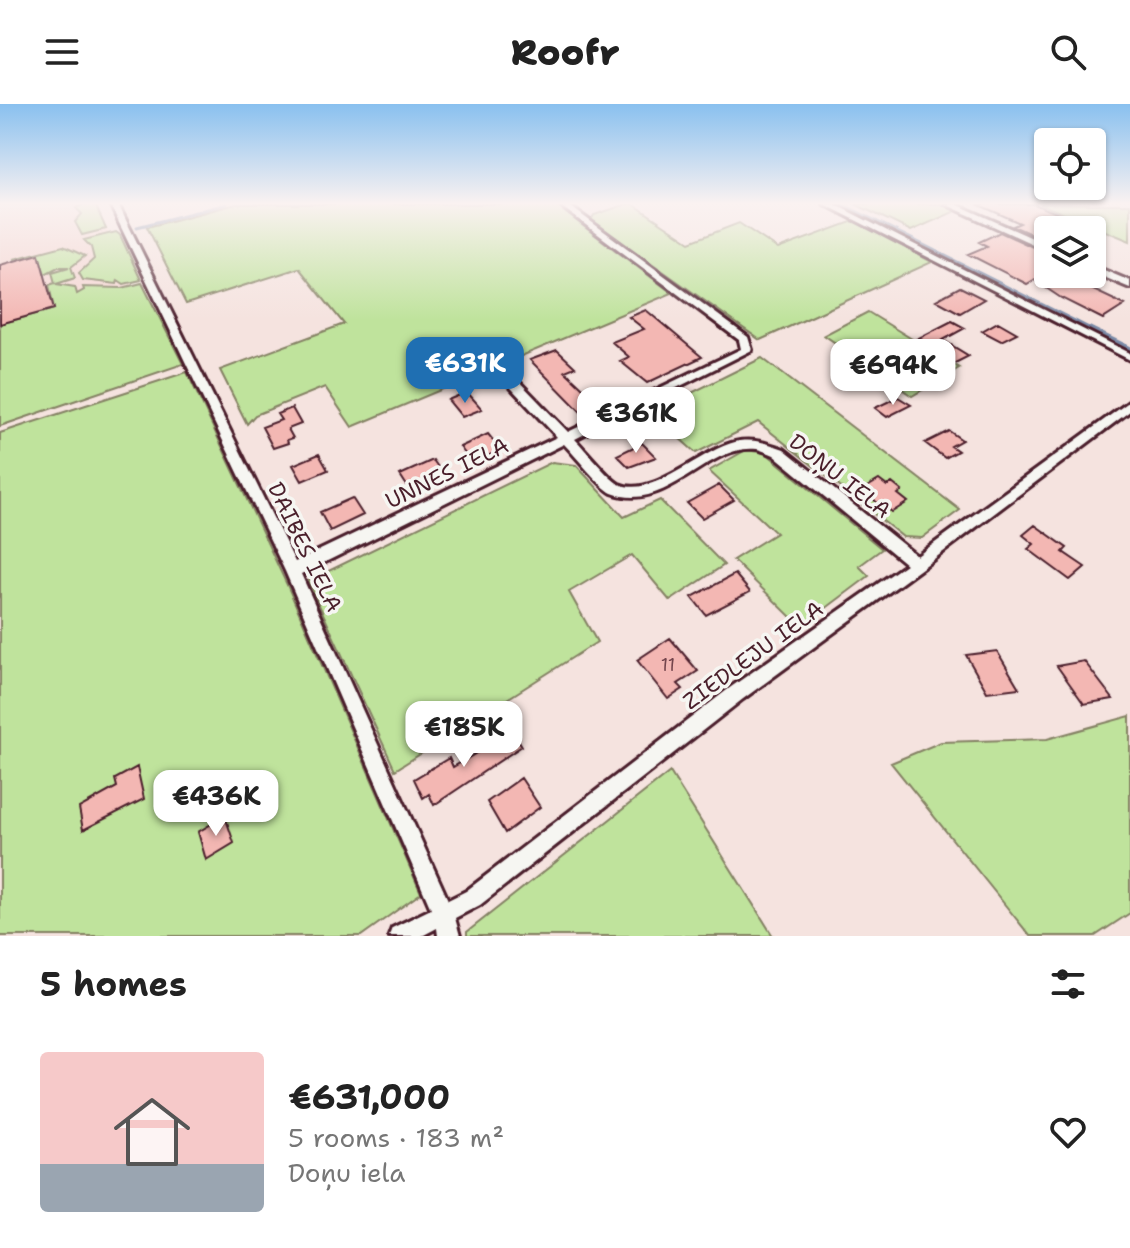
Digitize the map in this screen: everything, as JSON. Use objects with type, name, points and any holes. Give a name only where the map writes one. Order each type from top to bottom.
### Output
[{"type":"street","name":"DAIBES IELA","points":[[133,243],[292,571],[447,926]]},
{"type":"street","name":"UNNES IELA","points":[[292,571],[743,353],[747,346],[744,339],[614,243]]},
{"type":"street","points":[[905,243],[1130,357]]},
{"type":"street","points":[[1106,274],[1130,285]]},
{"type":"street","name":"DOŅU IELA","points":[[503,372],[614,488],[627,493],[648,491],[737,444],[758,443],[769,446],[917,564]]},
{"type":"street","name":"ZIEDLEJU IELA","points":[[400,936],[447,926],[473,898],[737,693],[1130,405]]},
{"type":"shaded area","points":[[0,243],[113,243],[139,300],[0,424]]},
{"type":"green space","points":[[87,243],[124,243],[141,280],[124,284],[118,280],[117,284],[83,280],[79,273],[94,259]]},
{"type":"green space","points":[[155,243],[605,243],[672,293],[352,427],[325,387],[255,415],[247,424],[220,370],[344,324],[299,268],[186,304]]},
{"type":"green space","points":[[623,243],[769,243],[778,249],[795,243],[896,243],[932,262],[760,340]]},
{"type":"green space","points":[[63,246],[85,256],[71,267],[75,278],[56,284],[75,287],[77,294],[84,290],[83,287],[122,288],[142,283],[183,364],[0,426],[0,324],[54,309],[49,285],[55,283],[52,272],[69,267],[58,267],[45,274],[39,255],[14,259]]},
{"type":"green space","points":[[868,312],[959,368],[912,396],[824,335]]},
{"type":"green space","points":[[762,358],[960,510],[922,538],[903,537],[758,422],[696,453],[651,413]]},
{"type":"green space","points":[[187,372],[288,587],[421,893],[361,936],[0,936],[0,433]]},
{"type":"green space","points":[[746,450],[766,453],[882,549],[859,566],[869,576],[801,627],[733,560],[776,533],[709,471]]},
{"type":"green space","points":[[552,462],[576,465],[624,517],[660,500],[724,565],[670,601],[632,555],[569,592],[597,642],[395,770],[308,581]]},
{"type":"green space","points":[[1130,716],[1130,913],[1095,936],[1030,936],[891,763],[941,742],[1047,739]]},
{"type":"green space","points":[[670,772],[773,936],[467,936],[467,932]]},
{"type":"building","points":[[981,243],[1024,243],[1034,248],[1034,280],[1027,284],[968,254],[987,246]]},
{"type":"building","points":[[39,254],[54,309],[0,324],[0,265]]},
{"type":"building","points":[[960,287],[984,299],[960,313],[936,300]]},
{"type":"building","points":[[1046,288],[1089,288],[1125,305],[1103,319]]},
{"type":"building","points":[[646,310],[702,357],[647,383],[620,361],[629,357],[612,342],[644,329],[629,317]]},
{"type":"building","points":[[952,321],[965,328],[943,340],[969,356],[953,364],[917,339]]},
{"type":"building","points":[[998,322],[1017,333],[1001,341],[982,331]]},
{"type":"building","points":[[557,350],[575,367],[565,371],[599,403],[581,412],[530,360]]},
{"type":"building","points":[[467,392],[482,409],[462,417],[448,400]]},
{"type":"building","points":[[898,397],[911,405],[887,417],[875,408]]},
{"type":"building","points":[[292,408],[301,424],[288,429],[293,438],[287,440],[288,443],[273,448],[262,427],[281,420],[277,414]]},
{"type":"building","points":[[949,431],[962,440],[951,446],[958,451],[945,458],[925,443]]},
{"type":"building","points":[[488,434],[501,450],[472,463],[460,447]]},
{"type":"building","points":[[642,443],[656,457],[629,467],[617,455]]},
{"type":"building","points":[[319,454],[328,470],[302,481],[293,465]]},
{"type":"building","points":[[433,460],[443,474],[409,489],[400,475]]},
{"type":"building","points":[[879,480],[887,486],[892,483],[902,491],[898,494],[908,502],[892,512],[881,507],[864,489]]},
{"type":"building","points":[[719,485],[734,500],[702,518],[687,503]]},
{"type":"building","points":[[352,498],[363,515],[330,531],[320,512]]},
{"type":"building","points":[[1035,525],[1067,548],[1063,552],[1085,567],[1070,580],[1028,549],[1034,544],[1023,535]]},
{"type":"building","points":[[735,574],[750,592],[706,615],[692,597]]},
{"type":"building","points":[[670,638],[698,671],[678,684],[683,689],[668,699],[637,660]]},
{"type":"building","points":[[997,651],[1019,688],[987,692],[966,655]]},
{"type":"building","points":[[1084,661],[1113,699],[1084,704],[1057,666]]},
{"type":"building","points":[[513,731],[522,746],[434,805],[429,794],[423,798],[414,779],[449,758],[453,767]]},
{"type":"building","points":[[137,767],[144,799],[83,830],[79,808],[117,787],[115,779]]},
{"type":"building","points":[[521,778],[540,807],[505,833],[487,802]]},
{"type":"building","points":[[225,816],[234,843],[206,860],[198,832]]},
{"type":"waterway","points":[[919,243],[1090,328]]},
{"type":"waterway","points":[[1090,328],[1130,348]]}]
